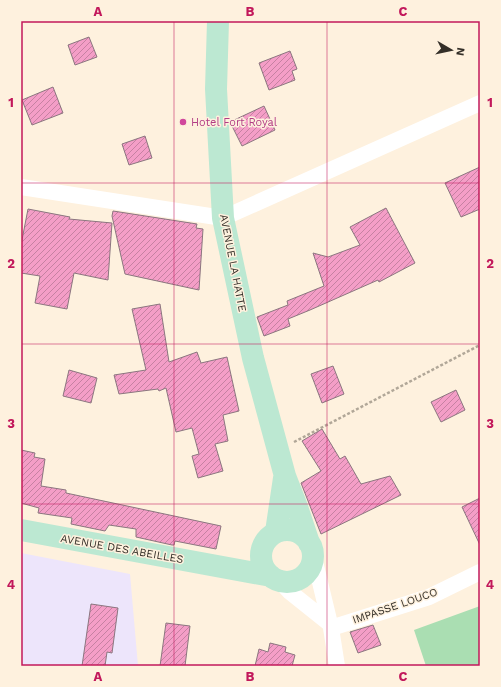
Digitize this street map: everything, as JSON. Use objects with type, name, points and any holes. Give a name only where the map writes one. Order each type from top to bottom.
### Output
[{"type":"street","name":"AVENUE LA HATTE","points":[[218,21],[216,88],[223,218],[253,358],[284,476],[297,507],[310,546]]},
{"type":"street","points":[[21,187],[223,218],[480,103]]},
{"type":"street","name":"AVENUE LA HATTE","points":[[270,537],[284,476]]},
{"type":"street","name":"AVENUE DES ABEILLES","points":[[21,530],[275,578]]},
{"type":"street","points":[[223,567],[270,537],[284,530],[292,530],[305,537],[310,546],[330,626],[337,666]]},
{"type":"street","points":[[270,537],[262,549],[261,556],[266,570],[330,626]]},
{"type":"street","points":[[275,578],[288,582],[296,580],[303,575],[308,570],[311,563],[312,556],[310,546]]},
{"type":"street","name":"IMPASSE LOUCO","points":[[330,626],[429,597],[480,572]]},
{"type":"path","points":[[278,450],[480,345]]},
{"type":"shaded area","points":[[21,553],[130,574],[138,666],[21,666]]},
{"type":"green space","points":[[480,606],[480,666],[426,666],[414,630]]},
{"type":"building","points":[[89,37],[97,57],[75,65],[68,45]]},
{"type":"building","points":[[290,51],[297,69],[292,71],[295,80],[269,90],[259,63]]},
{"type":"building","points":[[53,87],[63,113],[32,125],[22,100]]},
{"type":"building","points":[[264,106],[275,130],[242,146],[230,122]]},
{"type":"building","points":[[145,136],[152,158],[129,165],[122,144]]},
{"type":"building","points":[[480,167],[480,209],[461,217],[445,183]]},
{"type":"building","points":[[386,208],[415,263],[379,282],[378,280],[288,319],[290,326],[264,336],[257,317],[288,305],[287,301],[324,286],[313,253],[328,257],[360,245],[350,227]]},
{"type":"building","points":[[28,209],[70,217],[69,219],[112,223],[108,280],[74,273],[67,309],[35,303],[40,276],[21,273],[21,245]]},
{"type":"building","points":[[113,211],[197,224],[196,228],[203,229],[199,290],[125,274],[112,216]]},
{"type":"building","points":[[160,304],[169,362],[197,352],[201,363],[227,357],[239,411],[223,415],[228,441],[215,444],[223,471],[198,478],[192,456],[199,454],[192,428],[176,432],[166,388],[159,391],[158,389],[119,394],[114,375],[146,370],[132,309]]},
{"type":"building","points":[[333,366],[344,394],[322,403],[311,374]]},
{"type":"building","points":[[69,370],[97,378],[91,403],[63,396]]},
{"type":"building","points":[[456,390],[465,410],[441,422],[431,402]]},
{"type":"building","points":[[322,429],[340,459],[345,456],[361,484],[390,476],[401,495],[321,534],[301,483],[321,471],[302,441]]},
{"type":"building","points":[[21,450],[35,453],[34,457],[45,459],[41,486],[66,490],[66,493],[221,526],[216,549],[175,541],[174,545],[172,545],[136,537],[136,529],[109,525],[105,531],[71,524],[72,518],[38,513],[39,508],[21,503]]},
{"type":"building","points":[[480,498],[480,545],[462,507]]},
{"type":"building","points":[[91,604],[118,608],[112,653],[107,652],[105,666],[82,666]]},
{"type":"building","points":[[166,623],[190,626],[185,666],[160,666]]},
{"type":"building","points":[[373,625],[381,645],[358,653],[350,632]]},
{"type":"building","points":[[270,643],[286,647],[285,652],[295,655],[292,666],[255,666],[259,649],[268,652]]},
{"type":"place","name":"Hotel Fort Royal","points":[[183,122]]}]
